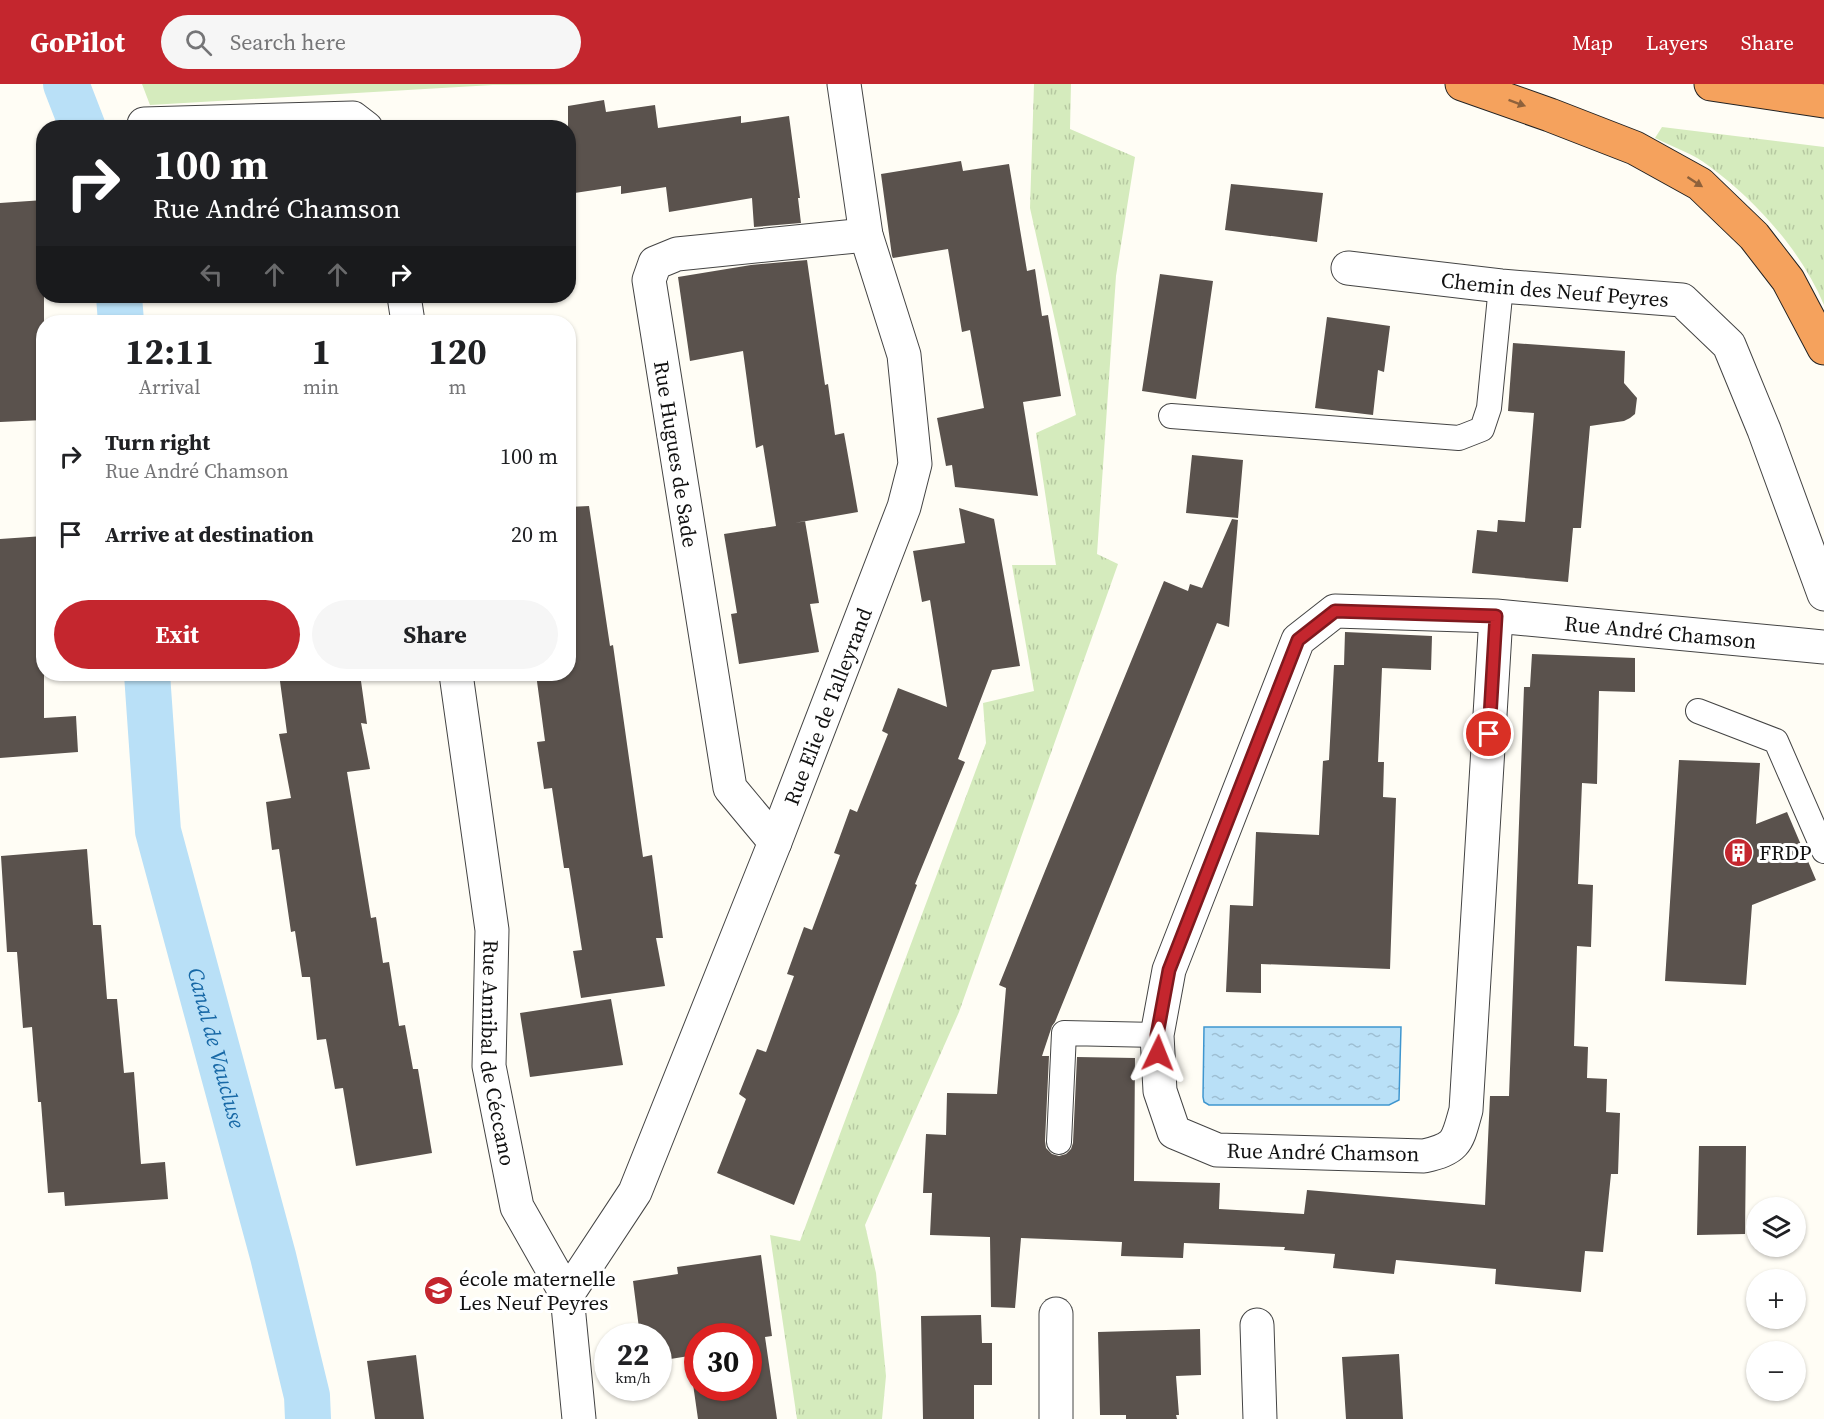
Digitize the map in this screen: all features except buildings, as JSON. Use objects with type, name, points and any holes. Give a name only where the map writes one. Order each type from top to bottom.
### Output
[{"type":"highway","points":[[1462,84],[1635,148],[1700,184],[1754,236],[1788,280],[1824,348]]},
{"type":"highway","points":[[1711,84],[1824,101]]},
{"type":"street","name":"Rue Elie de Talleyrand","points":[[567,1295],[635,1192],[775,842],[904,507],[915,464],[904,355],[866,235],[844,84]]},
{"type":"street","points":[[283,120],[353,118],[356,120]]},
{"type":"street","name":"Rue Hugues de Sade","points":[[775,842],[729,788],[649,280],[655,263],[677,254],[866,235]]},
{"type":"street","name":"Chemin des Neuf Peyres","points":[[1348,268],[1501,285],[1682,300],[1729,345],[1764,430],[1824,594]]},
{"type":"street","name":"Rue André Chamson","points":[[1496,616],[1466,1110],[1459,1136],[1447,1150],[1424,1156],[1217,1150],[1174,1132],[1160,1090],[1157,1035],[1169,970],[1298,640],[1335,611],[1496,616],[1824,647]]},
{"type":"street","name":"Rue Annibal de Céccano","points":[[457,681],[492,930],[489,1066],[517,1208],[567,1295],[579,1419]]},
{"type":"street","points":[[1056,1314],[1056,1419]]},
{"type":"street","points":[[1257,1325],[1260,1419]]},
{"type":"lane","points":[[1171,416],[1459,438],[1467,435],[1482,429],[1489,408],[1501,285]]},
{"type":"lane","points":[[1698,711],[1776,741],[1823,848]]},
{"type":"lane","points":[[1059,1142],[1064,1033],[1157,1035]]},
{"type":"green space","points":[[142,84],[636,84],[493,85],[150,105]]},
{"type":"green space","points":[[1034,84],[1071,84],[1070,129],[1135,157],[1116,276],[1097,554],[1118,564],[959,1012],[865,1225],[876,1273],[886,1376],[882,1419],[797,1419],[770,1235],[800,1241],[986,743],[983,703],[1034,691],[1012,565],[1056,565],[1036,433],[1076,415],[1030,208]]},
{"type":"green space","points":[[1662,127],[1824,147],[1824,305],[1803,265],[1776,228],[1744,195],[1703,162],[1655,138]]},
{"type":"water","points":[[1204,1027],[1401,1027],[1399,1100],[1389,1105],[1209,1105],[1204,1102],[1203,1097]]},
{"type":"waterway","name":"Canal de Vaucluse","points":[[66,84],[80,120]]},
{"type":"waterway","name":"Canal de Vaucluse","points":[[120,303],[120,315]]},
{"type":"waterway","name":"Canal de Vaucluse","points":[[147,681],[158,831],[273,1256],[307,1396],[308,1419]]},
{"type":"place","name":"FRDP","points":[[1738,852]]},
{"type":"place","name":"école maternelle Les Neuf Peyres","points":[[438,1290]]},
{"type":"route","points":[[1158,1053],[1157,1035],[1169,970],[1298,640],[1335,611],[1496,616],[1489,734]]}]
